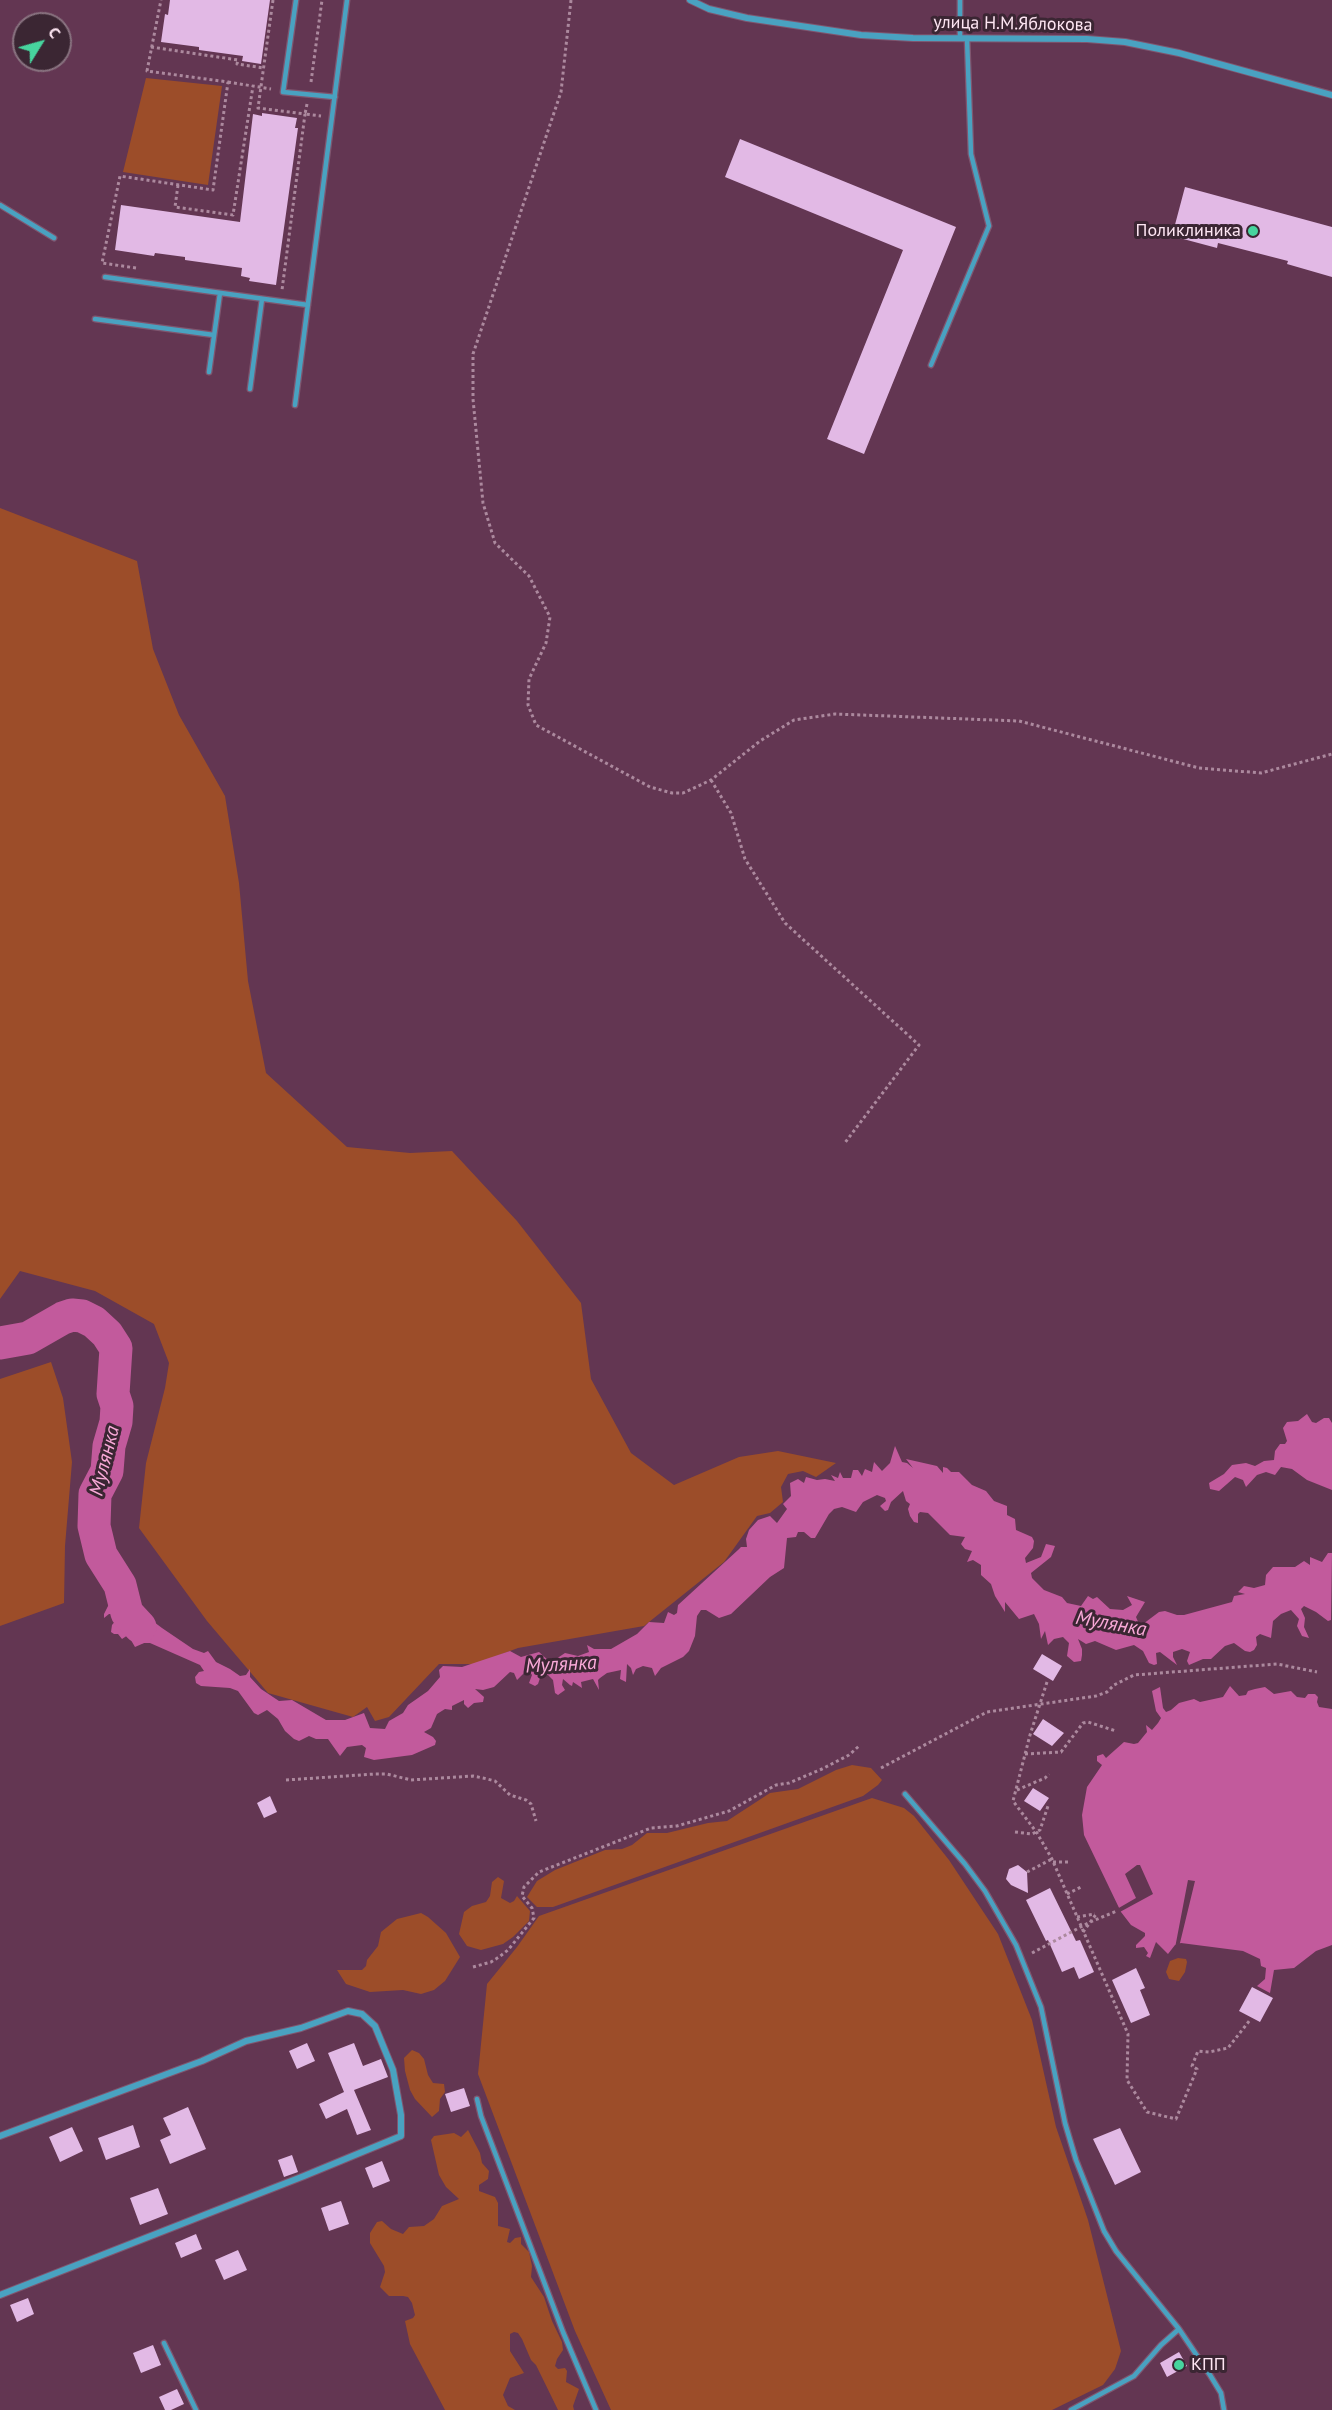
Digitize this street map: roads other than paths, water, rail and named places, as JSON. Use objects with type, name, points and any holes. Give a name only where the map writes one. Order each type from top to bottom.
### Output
[{"type":"street","name":"улица Н.М.Яблокова","points":[[690,0],[709,9],[747,18],[861,34],[1088,39],[1125,42],[1179,53],[1332,95]]},
{"type":"street","points":[[0,2136],[202,2061],[246,2041],[301,2028],[348,2011],[362,2014],[375,2026],[393,2070],[401,2115],[401,2136],[0,2295]]},
{"type":"lane","points":[[296,0],[283,92],[334,97]]},
{"type":"lane","points":[[295,405],[347,0]]},
{"type":"lane","points":[[931,365],[989,226],[971,154],[960,0]]},
{"type":"lane","points":[[0,205],[54,238]]},
{"type":"lane","points":[[105,277],[308,305]]},
{"type":"lane","points":[[209,372],[220,293]]},
{"type":"lane","points":[[250,389],[262,299]]},
{"type":"lane","points":[[95,318],[214,335]]},
{"type":"lane","points":[[905,1794],[985,1891],[1023,1958],[1041,2007],[1065,2123],[1076,2160],[1099,2220],[1116,2251],[1179,2329],[1216,2384],[1221,2393],[1224,2410]]},
{"type":"lane","points":[[477,2099],[481,2116],[566,2342],[596,2410]]},
{"type":"lane","points":[[1071,2410],[1134,2376],[1161,2345],[1179,2329]]},
{"type":"lane","points":[[164,2343],[196,2410]]},
{"type":"water","points":[[1307,1414],[1312,1422],[1316,1423],[1329,1418],[1332,1423],[1332,1490],[1307,1480],[1292,1469],[1281,1467],[1275,1475],[1266,1472],[1257,1475],[1246,1487],[1243,1480],[1235,1477],[1219,1491],[1210,1489],[1209,1483],[1224,1474],[1232,1465],[1246,1463],[1255,1466],[1264,1461],[1274,1460],[1275,1451],[1280,1444],[1285,1444],[1287,1441],[1283,1428],[1287,1422],[1298,1421]]},
{"type":"water","points":[[895,1446],[902,1462],[913,1468],[906,1459],[937,1466],[943,1473],[943,1467],[951,1472],[959,1472],[972,1485],[986,1491],[994,1501],[1007,1506],[1007,1515],[1015,1519],[1016,1530],[1032,1537],[1034,1541],[1033,1548],[1025,1558],[1026,1563],[1041,1557],[1046,1544],[1055,1546],[1051,1557],[1031,1573],[1032,1578],[1044,1590],[1062,1597],[1067,1603],[1081,1606],[1088,1596],[1093,1599],[1097,1597],[1110,1609],[1123,1610],[1132,1605],[1127,1596],[1145,1602],[1136,1617],[1139,1624],[1143,1624],[1159,1612],[1184,1615],[1232,1602],[1234,1596],[1245,1594],[1238,1592],[1244,1586],[1254,1588],[1265,1585],[1266,1575],[1273,1567],[1295,1567],[1304,1561],[1310,1565],[1310,1557],[1322,1562],[1328,1553],[1332,1553],[1331,1620],[1328,1621],[1304,1606],[1301,1609],[1305,1618],[1304,1627],[1309,1638],[1302,1636],[1297,1626],[1299,1619],[1291,1610],[1281,1614],[1273,1621],[1271,1638],[1260,1634],[1256,1637],[1257,1645],[1254,1650],[1245,1651],[1234,1643],[1225,1646],[1211,1659],[1203,1659],[1189,1665],[1187,1661],[1190,1652],[1182,1649],[1173,1652],[1177,1665],[1160,1652],[1156,1653],[1157,1664],[1154,1665],[1149,1663],[1143,1651],[1134,1645],[1116,1650],[1095,1641],[1086,1644],[1078,1639],[1082,1649],[1081,1661],[1074,1662],[1067,1656],[1069,1643],[1063,1637],[1054,1639],[1048,1645],[1045,1631],[1041,1639],[1039,1624],[1034,1614],[1019,1619],[1005,1602],[1005,1612],[991,1584],[981,1575],[981,1565],[973,1560],[967,1562],[972,1551],[965,1549],[961,1544],[965,1537],[950,1535],[928,1513],[920,1512],[918,1523],[914,1522],[908,1509],[910,1504],[906,1501],[903,1491],[891,1502],[888,1510],[885,1511],[880,1506],[886,1501],[885,1498],[877,1495],[863,1502],[856,1512],[842,1507],[834,1509],[815,1538],[811,1538],[804,1532],[798,1532],[796,1537],[787,1538],[784,1568],[770,1577],[731,1614],[719,1618],[706,1610],[701,1610],[697,1616],[695,1636],[689,1651],[683,1657],[661,1668],[655,1676],[652,1668],[643,1666],[636,1669],[633,1675],[627,1664],[626,1682],[620,1679],[621,1670],[607,1673],[600,1678],[598,1680],[599,1690],[593,1679],[581,1682],[582,1688],[573,1682],[572,1686],[563,1679],[562,1685],[565,1690],[558,1695],[555,1693],[553,1680],[548,1675],[541,1675],[535,1686],[529,1683],[532,1675],[530,1672],[524,1673],[517,1680],[514,1673],[510,1672],[494,1687],[483,1690],[475,1689],[484,1697],[483,1702],[474,1703],[468,1708],[464,1700],[452,1706],[452,1710],[445,1709],[437,1714],[431,1728],[424,1732],[433,1737],[436,1741],[435,1745],[412,1755],[374,1760],[364,1757],[366,1748],[362,1745],[347,1747],[340,1756],[328,1739],[316,1739],[309,1736],[299,1741],[294,1739],[285,1731],[278,1719],[267,1710],[258,1715],[254,1713],[238,1691],[230,1688],[201,1686],[196,1683],[195,1677],[199,1672],[204,1671],[200,1665],[150,1643],[135,1647],[128,1635],[122,1639],[118,1634],[111,1632],[117,1614],[109,1614],[104,1618],[111,1600],[111,1591],[127,1587],[146,1616],[162,1628],[193,1649],[204,1653],[208,1651],[216,1662],[240,1676],[246,1675],[250,1669],[250,1677],[261,1689],[279,1701],[292,1700],[326,1720],[345,1720],[364,1713],[370,1728],[385,1729],[389,1721],[403,1713],[408,1705],[428,1691],[440,1677],[439,1670],[443,1666],[462,1667],[510,1651],[521,1657],[539,1652],[549,1661],[553,1661],[565,1653],[578,1656],[589,1652],[587,1645],[594,1649],[611,1649],[637,1634],[649,1622],[664,1623],[668,1612],[674,1615],[677,1613],[678,1605],[741,1547],[747,1547],[746,1539],[749,1530],[758,1520],[770,1516],[777,1523],[787,1509],[783,1504],[791,1496],[790,1483],[798,1479],[804,1483],[806,1477],[835,1481],[831,1475],[838,1478],[840,1472],[843,1478],[851,1478],[853,1470],[858,1470],[862,1476],[865,1469],[872,1472],[874,1462],[882,1471],[890,1463]]},
{"type":"water","points":[[1230,1686],[1239,1696],[1265,1687],[1274,1694],[1291,1691],[1297,1697],[1305,1698],[1308,1694],[1315,1694],[1318,1697],[1319,1707],[1332,1709],[1332,1945],[1316,1951],[1294,1968],[1274,1970],[1270,1993],[1257,1986],[1265,1979],[1266,1968],[1261,1966],[1260,1959],[1243,1951],[1181,1943],[1175,1945],[1168,1954],[1156,1942],[1150,1958],[1146,1956],[1148,1953],[1144,1947],[1136,1948],[1145,1933],[1131,1925],[1121,1912],[1084,1835],[1082,1815],[1087,1787],[1102,1765],[1097,1761],[1097,1756],[1103,1754],[1106,1758],[1124,1742],[1138,1743],[1147,1732],[1146,1725],[1152,1730],[1158,1723],[1161,1718],[1156,1711],[1152,1691],[1160,1687],[1163,1708],[1166,1712],[1179,1703],[1194,1699],[1200,1702],[1223,1697]]},
{"type":"waterway","name":"Мулянка","points":[[0,1343],[28,1338],[72,1315],[82,1316],[94,1322],[107,1334],[116,1348],[113,1394],[117,1406],[116,1422],[109,1446],[107,1471],[95,1494],[94,1526],[101,1555],[120,1585],[127,1613],[140,1627]]},
{"type":"place","name":"Поликлиника","points":[[1253,231]]},
{"type":"place","name":"КПП","points":[[1179,2365]]}]
